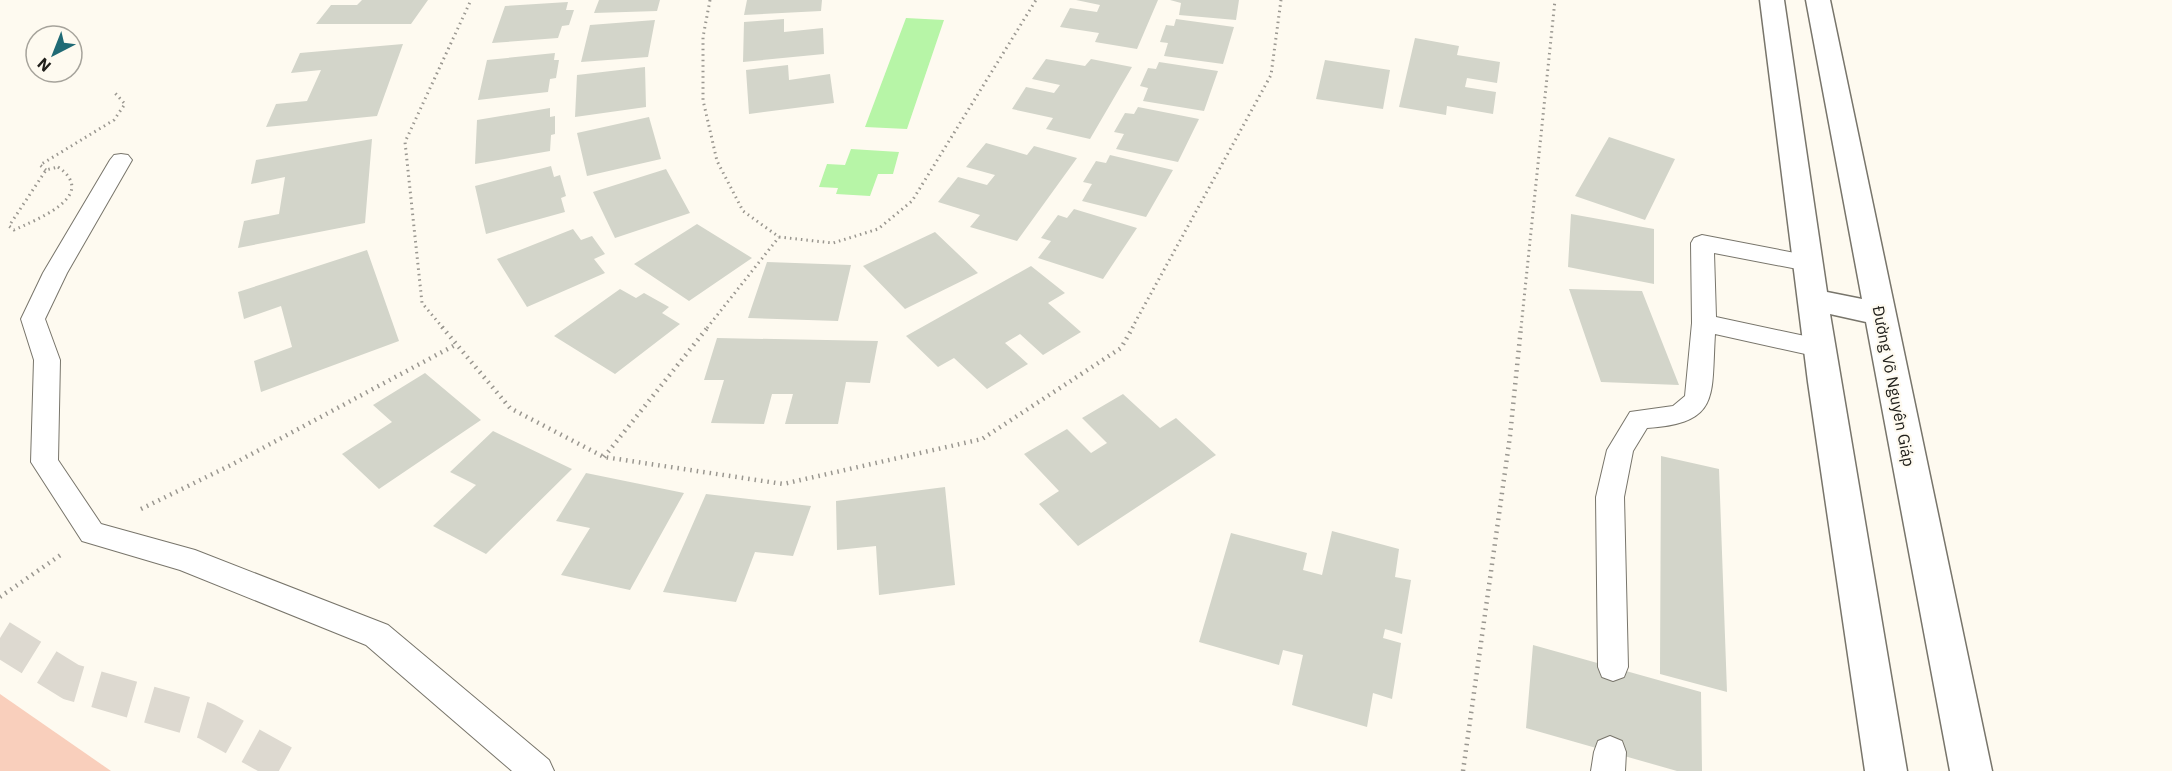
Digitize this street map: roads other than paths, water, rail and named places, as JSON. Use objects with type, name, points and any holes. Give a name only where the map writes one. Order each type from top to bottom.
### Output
[{"type":"main road","points":[[1772,0],[1819,348],[1886,771]]},
{"type":"main road","name":"Đường Võ Nguyên Giáp","points":[[1818,0],[1971,771]]},
{"type":"main road","points":[[1812,300],[1880,314]]},
{"type":"lane","points":[[121,160],[55,273],[33,318],[47,360],[44,462],[92,533],[185,559],[377,635],[537,771]]},
{"type":"lane","points":[[1613,667],[1611,497],[1620,450],[1639,419],[1683,414],[1694,408],[1698,397],[1704,323],[1702,243],[1808,263]]},
{"type":"lane","points":[[1704,323],[1819,348]]},
{"type":"tunnel","points":[[0,638],[71,682],[206,721],[296,771]]}]
